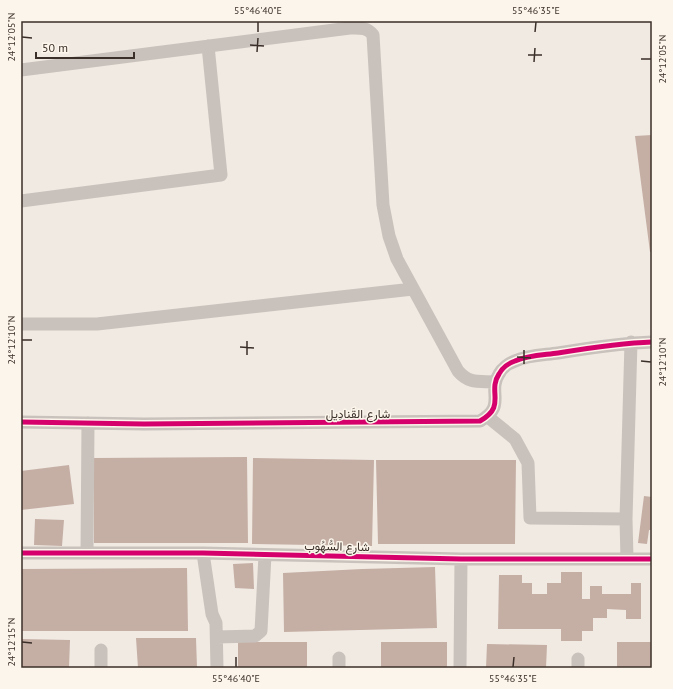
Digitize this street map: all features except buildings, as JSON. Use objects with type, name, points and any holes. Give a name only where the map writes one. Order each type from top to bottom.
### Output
[{"type":"street","points":[[21,70],[350,28],[369,30],[373,35],[383,205],[389,236],[397,259],[461,374],[471,381],[495,382]]},
{"type":"street","points":[[21,202],[221,175],[208,46]]},
{"type":"street","points":[[21,324],[96,324],[414,289]]},
{"type":"street","points":[[627,559],[626,519],[631,342]]},
{"type":"street","points":[[626,519],[530,518],[528,463],[515,439],[488,417],[494,409],[496,399],[495,382],[504,368],[516,360],[533,356],[631,342],[652,342]]},
{"type":"street","name":"شارع القَنادِيل","points":[[21,422],[144,424],[470,422],[480,421],[488,417]]},
{"type":"street","points":[[87,553],[88,423]]},
{"type":"street","name":"شارع السُّهُوب","points":[[21,553],[203,553],[461,559],[652,559]]},
{"type":"street","points":[[203,553],[212,614],[216,623],[217,668]]},
{"type":"street","points":[[217,637],[255,636],[262,631],[265,555]]},
{"type":"street","points":[[460,668],[461,559]]},
{"type":"street","points":[[101,650],[101,668]]},
{"type":"cycle path","points":[[21,422],[144,424],[480,421],[493,410],[495,404],[496,381],[500,372],[508,364],[536,356],[616,345],[652,342]]},
{"type":"cycle path","points":[[21,553],[203,553],[461,559],[652,559]]}]
